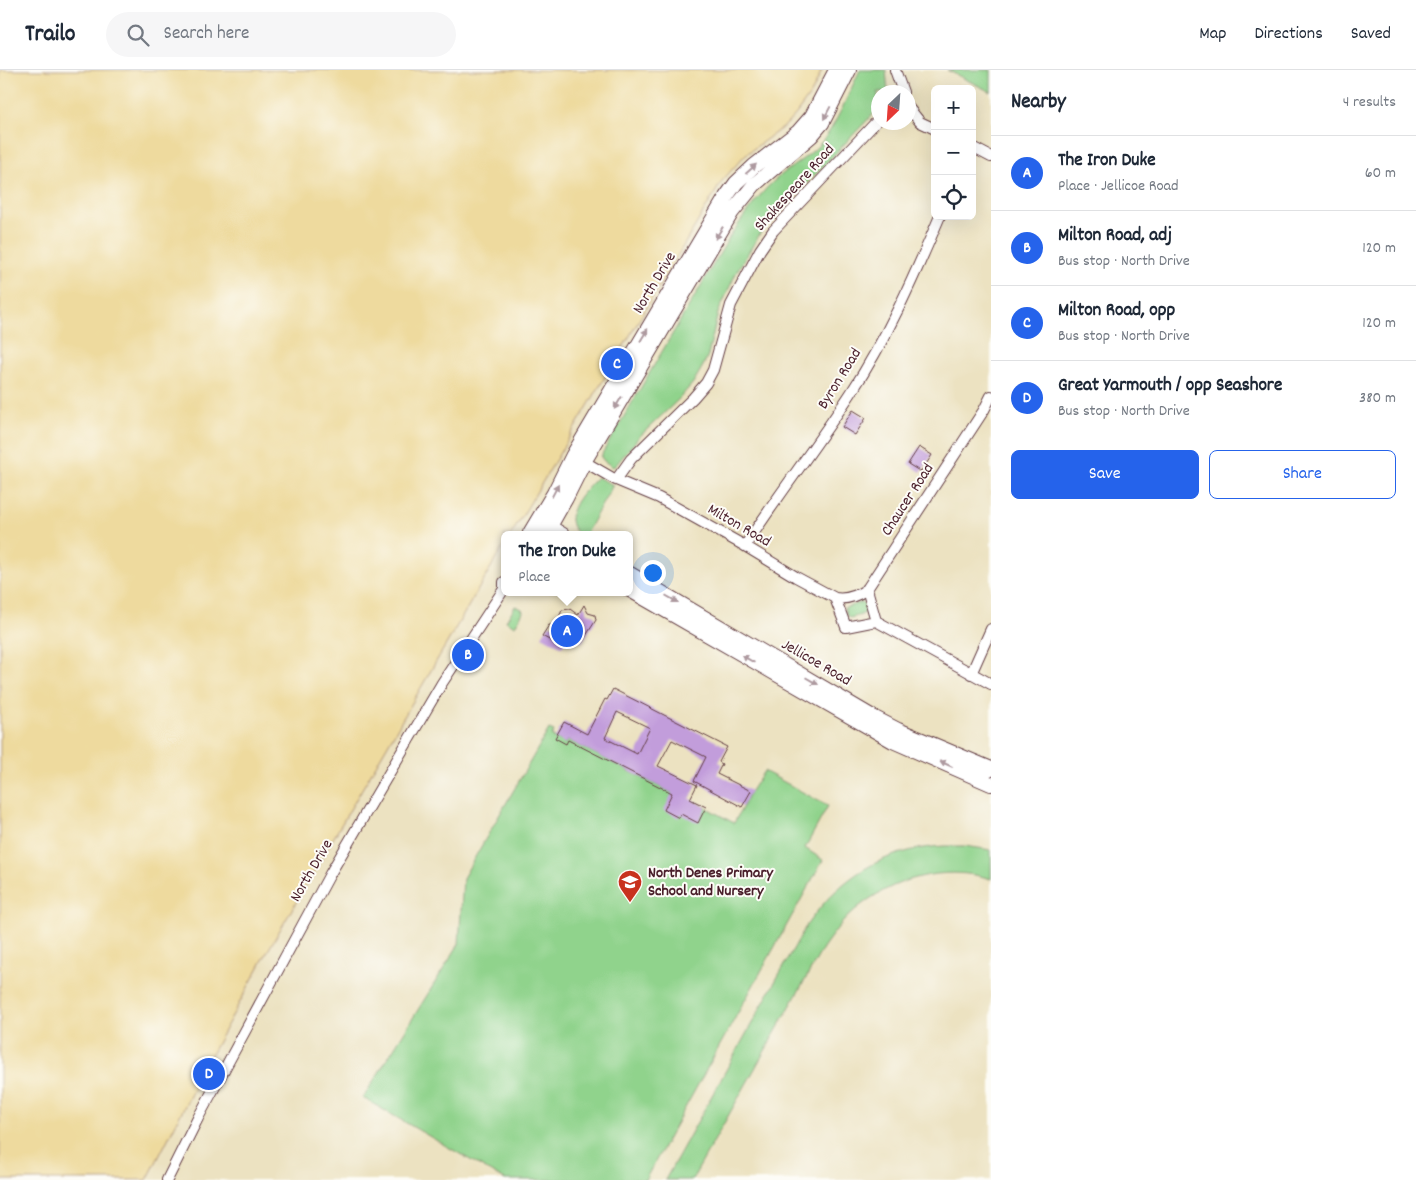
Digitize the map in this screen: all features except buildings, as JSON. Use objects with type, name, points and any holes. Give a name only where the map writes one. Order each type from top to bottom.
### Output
[{"type":"street","name":"North Drive","points":[[544,527],[578,458],[726,197],[736,183],[754,166],[798,132],[812,116],[836,70]]},
{"type":"street","name":"North Drive","points":[[578,458],[732,212],[754,185],[811,136],[822,122],[849,70]]},
{"type":"street","points":[[895,70],[900,85]]},
{"type":"street","points":[[916,117],[920,122],[931,127]]},
{"type":"street","name":"Shakespeare Road","points":[[616,480],[631,459],[706,383],[713,370],[731,305],[756,257],[773,231],[871,127]]},
{"type":"street","points":[[976,149],[991,157]]},
{"type":"street","name":"Byron Road","points":[[745,546],[852,392],[910,284],[938,220]]},
{"type":"street","name":"Chaucer Road","points":[[867,589],[988,412],[991,396]]},
{"type":"street","name":"Milton Road","points":[[578,458],[616,480],[658,498],[834,598]]},
{"type":"street","name":"Jellicoe Road","points":[[633,576],[869,721]]},
{"type":"street","points":[[876,621],[867,589],[852,597],[834,598],[846,627],[876,621],[991,684]]},
{"type":"street","name":"North Drive","points":[[167,1180],[198,1118],[330,874],[442,683],[501,591]]},
{"type":"street","name":"Jellicoe Road","points":[[633,592],[869,721],[991,784]]},
{"type":"street","points":[[971,674],[991,629]]},
{"type":"street","name":"Jellicoe Road","points":[[896,735],[991,770]]},
{"type":"green space","points":[[860,70],[886,70],[887,85],[871,85],[871,116],[763,229],[737,271],[718,313],[708,355],[693,383],[638,438],[613,467],[601,457],[603,452],[730,236],[768,186],[810,154],[826,137],[837,119]]},
{"type":"green space","points":[[947,70],[991,70],[991,92]]},
{"type":"green space","points":[[597,477],[613,485],[587,531],[576,531],[571,520],[572,512],[585,490]]},
{"type":"green space","points":[[862,602],[868,607],[867,611],[850,618],[847,616],[844,608]]},
{"type":"green space","points":[[515,606],[522,609],[523,612],[515,626],[506,621]]},
{"type":"green space","name":"North Denes Primary School and Nursery","points":[[549,729],[554,731],[552,736],[566,744],[568,740],[688,801],[696,802],[734,823],[764,771],[828,806],[805,848],[823,860],[645,1180],[505,1180],[363,1098],[459,944],[463,878]]},
{"type":"green space","points":[[965,846],[991,850],[991,879],[955,873],[919,877],[885,890],[869,899],[850,914],[823,948],[692,1180],[665,1180],[806,926],[819,909],[833,893],[849,880],[882,860],[922,848]]},
{"type":"sand","points":[[0,70],[822,70],[812,92],[796,114],[786,125],[745,155],[722,181],[513,531],[501,531],[501,550],[270,947],[202,1071],[191,1072],[189,1076],[195,1086],[147,1180],[0,1180]]},
{"type":"place","name":"Milton Road, opp","points":[[617,364]]},
{"type":"place","name":"The Iron Duke","points":[[567,631]]},
{"type":"place","name":"Milton Road, adj","points":[[468,655]]},
{"type":"place","name":"North Denes Primary School and Nursery","points":[[630,903]]},
{"type":"place","name":"Great Yarmouth / opp Seashore","points":[[209,1074]]}]
